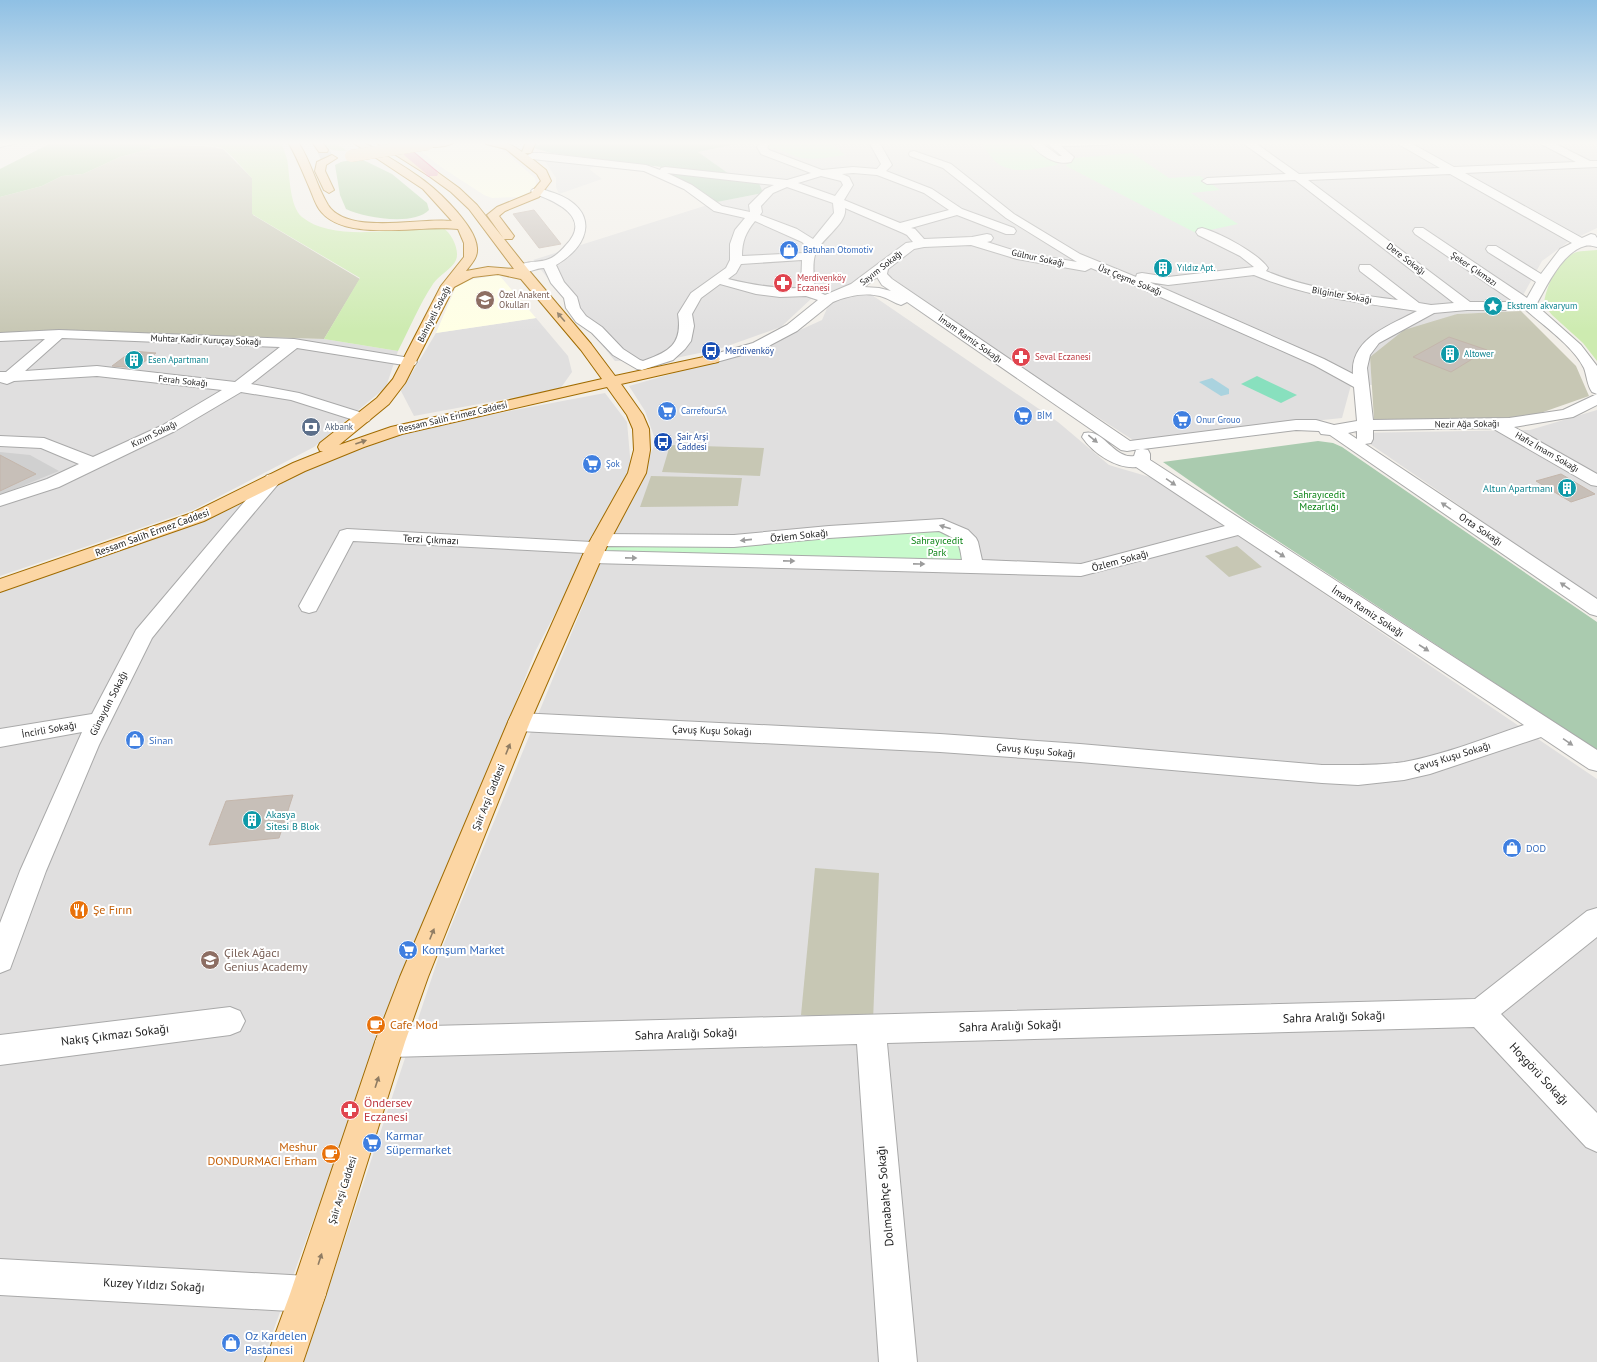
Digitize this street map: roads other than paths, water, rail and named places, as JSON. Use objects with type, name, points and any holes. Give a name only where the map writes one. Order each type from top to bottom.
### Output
[{"type":"main road","points":[[323,206],[330,215],[338,220],[355,224],[378,227],[442,222],[461,226]]},
{"type":"main road","points":[[338,206],[342,212],[350,217],[365,220],[400,222],[424,219],[434,215],[439,211],[441,206]]},
{"type":"main road","points":[[444,206],[461,226],[470,241],[470,257],[473,265],[488,266],[495,264],[511,255],[510,238],[493,215],[509,206]]},
{"type":"main road","name":"Şair Arşi Caddesi","points":[[284,1362],[308,1294],[390,1042],[414,977],[519,722],[596,548],[637,473],[642,450],[641,428],[635,415],[586,347],[524,273],[471,206]]},
{"type":"main road","name":"Bahriyeli Sokağı","points":[[299,467],[344,434],[383,401],[392,390],[400,380],[410,362],[448,286],[470,257]]},
{"type":"main road","points":[[448,286],[458,278],[471,274],[506,270],[524,273]]},
{"type":"main road","points":[[586,347],[614,362],[644,366],[713,359]]},
{"type":"main road","points":[[533,399],[567,389],[584,378],[590,368],[586,347]]},
{"type":"main road","name":"Sayım Sokağı","points":[[611,382],[713,359]]},
{"type":"main road","name":"Ressam Salih Erimez Caddesi","points":[[299,467],[358,442],[430,421],[611,382]]},
{"type":"main road","points":[[392,390],[391,401],[394,414],[400,421],[406,423],[430,421]]},
{"type":"main road","name":"Ressam Salih Ermez Caddesi","points":[[0,586],[198,517],[299,467]]},
{"type":"street","points":[[524,273],[532,265],[549,264],[570,250],[578,237],[581,230],[581,225],[576,214],[569,206]]},
{"type":"street","points":[[713,206],[718,209],[753,216],[793,232],[806,239],[810,251],[808,292]]},
{"type":"street","points":[[549,264],[558,283],[570,297],[573,308],[581,319],[597,330],[618,352],[635,363],[644,366],[668,357],[678,349],[684,341],[687,326],[685,314],[696,296],[731,270],[736,260],[736,244],[741,230],[756,212],[756,206]]},
{"type":"street","points":[[736,260],[810,251],[836,220],[840,213],[839,206]]},
{"type":"street","points":[[848,206],[911,232],[920,243]]},
{"type":"street","points":[[950,206],[958,211],[1010,231]]},
{"type":"street","name":"Üst Çeşme Sokağı","points":[[997,206],[1026,227],[1076,258],[1237,326],[1318,362],[1360,384]]},
{"type":"street","name":"Dere Sokağı","points":[[1335,206],[1467,306]]},
{"type":"street","points":[[1515,206],[1580,242]]},
{"type":"street","points":[[900,227],[958,211]]},
{"type":"street","points":[[1541,220],[1597,238]]},
{"type":"street","name":"Sayım Sokağı","points":[[713,359],[749,350],[768,342],[800,324],[833,298],[856,287],[908,247],[920,243],[972,241],[1026,227]]},
{"type":"street","name":"Şeker Çıkmazı","points":[[1419,231],[1530,306]]},
{"type":"street","points":[[1202,232],[1260,263],[1262,268],[1256,271]]},
{"type":"street","points":[[1530,306],[1543,281],[1564,252],[1580,242],[1597,238]]},
{"type":"street","name":"Gülnur Sokağı","points":[[972,241],[1017,255],[1056,263],[1105,269]]},
{"type":"street","points":[[1492,249],[1543,281]]},
{"type":"street","name":"İmam Ramiz Sokağı","points":[[882,267],[880,272],[882,277],[895,293],[941,329],[1064,416],[1131,454],[1240,528],[1546,727],[1597,762]]},
{"type":"street","points":[[1365,268],[1415,307]]},
{"type":"street","name":"Bilginler Sokağı","points":[[1105,269],[1168,281],[1256,271],[1277,280],[1300,287],[1335,295],[1432,309]]},
{"type":"street","points":[[1324,279],[1335,295]]},
{"type":"street","points":[[718,280],[756,290],[780,293],[808,292],[833,298],[865,290],[895,293]]},
{"type":"street","points":[[856,287],[867,283],[880,283],[895,293]]},
{"type":"street","points":[[1364,451],[1366,425],[1360,384],[1360,368],[1363,355],[1374,340],[1393,328],[1432,309],[1467,306],[1530,306],[1576,348],[1591,368],[1597,389]]},
{"type":"street","points":[[3,380],[59,334]]},
{"type":"street","name":"Muhtar Kadir Kuruçay Sokağı","points":[[0,337],[59,334],[294,343],[340,349],[410,362]]},
{"type":"street","name":"Kızım Sokağı","points":[[0,502],[53,483],[169,428],[238,387],[294,343]]},
{"type":"street","name":"Ferah Sokağı","points":[[3,380],[98,371],[238,387],[293,396],[363,418]]},
{"type":"street","name":"Nezir Ağa Sokağı","points":[[1131,454],[1366,425],[1497,424],[1567,414],[1597,399]]},
{"type":"street","name":"Hafız İmam Sokağı","points":[[1497,424],[1597,481]]},
{"type":"street","name":"Orta Sokağı","points":[[1333,430],[1597,609]]},
{"type":"street","points":[[0,441],[44,443],[92,464]]},
{"type":"street","name":"Günaydın Sokağı","points":[[0,960],[33,871],[98,721],[143,635],[273,479]]},
{"type":"street","name":"Özlem Sokağı","points":[[596,548],[734,541],[829,532],[942,525],[962,534],[969,542],[973,566]]},
{"type":"street","name":"Özlem Sokağı","points":[[596,548],[1081,570],[1240,528]]},
{"type":"street","name":"Terzi Çıkmazı","points":[[309,606],[347,535],[596,548]]},
{"type":"street","name":"İncirli Sokağı","points":[[0,738],[98,721]]},
{"type":"street","name":"Çavuş Kuşu Sokağı","points":[[519,722],[756,732],[896,740],[1322,774],[1358,775],[1404,771],[1430,765],[1546,727]]},
{"type":"street","points":[[1480,1013],[1597,920]]},
{"type":"street","name":"Sahra Aralığı Sokağı","points":[[390,1042],[1480,1013]]},
{"type":"street","name":"Hoşgörü Sokağı","points":[[1480,1013],[1597,1136]]},
{"type":"street","name":"Nakış Çıkmazı Sokağı","points":[[0,1050],[230,1021]]},
{"type":"street","name":"Dolmabahçe Sokağı","points":[[871,1030],[898,1362]]},
{"type":"street","name":"Kuzey Yıldızı Sokağı","points":[[0,1277],[308,1294]]},
{"type":"water","points":[[1212,378],[1229,389],[1229,394],[1221,396],[1199,382]]},
{"type":"place","name":"Batuhan Otomotiv","points":[[789,250]]},
{"type":"place","name":"Yıldız Apt.","points":[[1163,268]]},
{"type":"place","name":"Merdivenköy Eczanesi","points":[[783,283]]},
{"type":"place","name":"Özel Anakent Okulları","points":[[485,300]]},
{"type":"place","name":"Ekstrem akvaryum","points":[[1493,306]]},
{"type":"place","name":"Merdivenköy","points":[[711,351]]},
{"type":"place","name":"Altower","points":[[1450,354]]},
{"type":"place","name":"Seval Eczanesi","points":[[1021,357]]},
{"type":"place","name":"Esen Apartmanı","points":[[134,360]]},
{"type":"place","name":"CarrefourSA","points":[[667,411]]},
{"type":"place","name":"BİM","points":[[1023,416]]},
{"type":"place","name":"Onur Grouo","points":[[1182,420]]},
{"type":"place","name":"Akbank","points":[[311,427]]},
{"type":"place","name":"Şair Arşi Caddesi","points":[[663,442]]},
{"type":"place","name":"Şok","points":[[592,464]]},
{"type":"place","name":"Altun Apartmanı","points":[[1567,488]]},
{"type":"place","name":"Sinan","points":[[135,740]]},
{"type":"place","name":"Akasya Sitesi B Blok","points":[[252,820]]},
{"type":"place","name":"DOD","points":[[1512,848]]},
{"type":"place","name":"Şe Fırın","points":[[79,910]]},
{"type":"place","name":"Komşum Market","points":[[408,950]]},
{"type":"place","name":"Çilek Ağacı Genius Academy","points":[[210,960]]},
{"type":"place","name":"Cafe Mod","points":[[376,1025]]},
{"type":"place","name":"Öndersev Eczanesi","points":[[350,1110]]},
{"type":"place","name":"Karmar Süpermarket","points":[[372,1143]]},
{"type":"place","name":"Meshur DONDURMACI Erham","points":[[331,1154]]},
{"type":"place","name":"Oz Kardelen Pastanesi","points":[[231,1343]]},
{"type":"park label","name":"Sahrayıcedit Mezarlığı","points":[[1319,500]]},
{"type":"park label","name":"Sahrayıcedit Park","points":[[937,546]]}]
